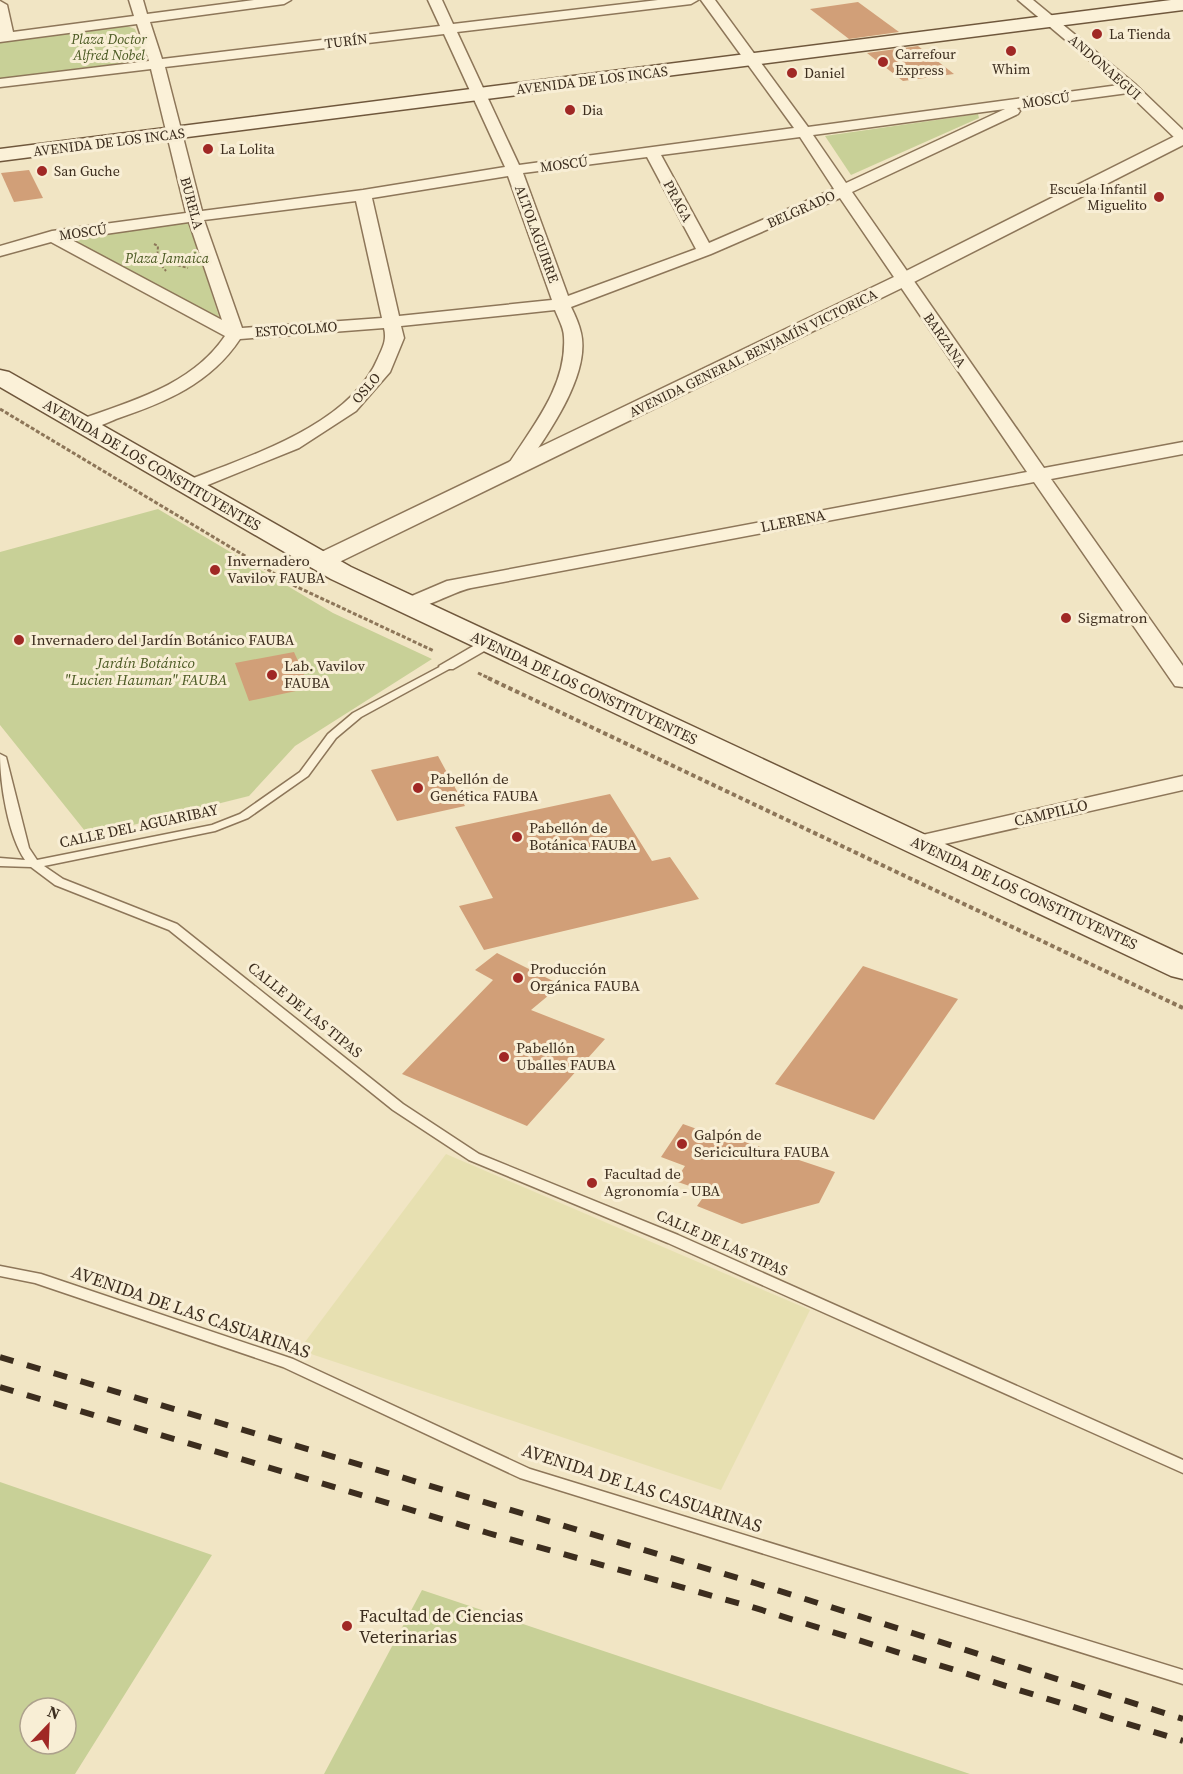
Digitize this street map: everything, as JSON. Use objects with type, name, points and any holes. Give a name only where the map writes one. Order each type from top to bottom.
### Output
[{"type":"main road","name":"AVENIDA DE LOS INCAS","points":[[0,155],[1183,4]]},
{"type":"main road","name":"AVENIDA DE LOS CONSTITUYENTES","points":[[0,377],[320,562],[487,643],[1183,968]]},
{"type":"street","name":"BURELA","points":[[136,0],[157,64],[195,216],[234,334]]},
{"type":"street","points":[[0,5],[3,38],[284,0]]},
{"type":"street","name":"ALTOLAGUIRRE","points":[[435,0],[477,95],[514,170],[573,334],[570,373],[551,412],[515,468]]},
{"type":"street","name":"TURÍN","points":[[0,83],[692,0]]},
{"type":"street","name":"BARZANA","points":[[708,0],[804,132],[903,280],[1183,681]]},
{"type":"street","name":"ANDONAEGUI","points":[[1025,0],[1131,88],[1183,138]]},
{"type":"street","name":"MOSCÚ","points":[[0,250],[52,236],[363,195],[514,170],[1131,88]]},
{"type":"street","name":"BELGRADO","points":[[563,304],[705,251],[1035,102]]},
{"type":"street","name":"AVENIDA GENERAL BENJAMÍN VICTORICA","points":[[320,562],[903,280],[1183,138]]},
{"type":"street","name":"PRAGA","points":[[652,152],[705,251]]},
{"type":"street","name":"OSLO","points":[[188,487],[292,444],[350,407],[381,372],[390,355],[395,338],[363,195]]},
{"type":"street","name":"ESTOCOLMO","points":[[52,236],[234,334],[392,322],[563,304]]},
{"type":"street","points":[[83,425],[172,392],[193,380],[226,350],[234,334]]},
{"type":"street","name":"LLERENA","points":[[407,605],[447,587],[471,582],[1183,448]]},
{"type":"street","points":[[447,666],[487,643]]},
{"type":"street","name":"CAMPILLO","points":[[918,843],[1183,783]]},
{"type":"lane","name":"CALLE DEL AGUARIBAY","points":[[0,862],[34,864],[215,828],[244,816],[304,774],[332,736],[357,716],[447,666]]},
{"type":"lane","name":"CALLE DE LAS TIPAS","points":[[0,757],[23,848],[34,864],[59,882],[173,927],[398,1107],[474,1157],[672,1239],[1183,1467]]},
{"type":"lane","name":"AVENIDA DE LAS CASUARINAS","points":[[0,1271],[36,1278],[288,1363],[525,1474],[1183,1677]]},
{"type":"shaded area","points":[[446,1154],[810,1310],[721,1490],[299,1350]]},
{"type":"green space","name":"Plaza Doctor Alfred Nobel","points":[[127,26],[135,29],[146,61],[0,79],[0,42]]},
{"type":"green space","points":[[978,114],[979,118],[851,175],[825,136]]},
{"type":"green space","name":"Plaza Jamaica","points":[[189,222],[221,323],[64,239]]},
{"type":"green space","name":"Jardín Botánico \"Lucien Hauman\" FAUBA","points":[[158,509],[333,613],[432,659],[295,746],[249,796],[89,836],[0,725],[0,552]]},
{"type":"green space","points":[[0,1482],[212,1555],[75,1774],[0,1774]]},
{"type":"green space","points":[[422,1590],[970,1774],[324,1774]]},
{"type":"building","points":[[858,2],[899,32],[849,39],[810,9]]},
{"type":"building","points":[[918,46],[954,74],[903,81],[867,53]]},
{"type":"building","points":[[29,170],[43,198],[14,202],[1,173]]},
{"type":"building","name":"Lab. Vavilov FAUBA","points":[[294,652],[310,688],[249,701],[235,663]]},
{"type":"building","name":"Pabellón de Genética FAUBA","points":[[438,756],[465,806],[397,821],[371,770]]},
{"type":"building","points":[[610,794],[652,861],[670,857],[699,899],[484,950],[459,906],[493,898],[455,827]]},
{"type":"building","name":"Pabellón Uballes FAUBA","points":[[497,953],[561,985],[531,1010],[605,1039],[527,1126],[402,1074],[493,980],[475,970]]},
{"type":"building","points":[[863,966],[958,999],[874,1120],[775,1084]]},
{"type":"building","points":[[683,1124],[708,1133],[709,1130],[835,1172],[819,1203],[742,1224],[697,1206],[707,1192],[675,1181],[685,1166],[661,1157]]},
{"type":"railway","points":[[0,1357],[758,1584],[1183,1719]]},
{"type":"railway","points":[[0,1387],[488,1533],[752,1607],[1183,1741]]},
{"type":"place","name":"La Tienda","points":[[1097,34]]},
{"type":"place","name":"Whim","points":[[1011,51]]},
{"type":"place","name":"Carrefour Express","points":[[883,62]]},
{"type":"place","name":"Daniel","points":[[792,73]]},
{"type":"place","name":"Dia","points":[[570,110]]},
{"type":"place","name":"La Lolita","points":[[208,149]]},
{"type":"place","name":"San Guche","points":[[42,171]]},
{"type":"place","name":"Escuela Infantil Miguelito","points":[[1159,197]]},
{"type":"place","name":"Invernadero Vavilov FAUBA","points":[[215,570]]},
{"type":"place","name":"Sigmatron","points":[[1066,618]]},
{"type":"place","name":"Invernadero del Jardín Botánico FAUBA","points":[[19,640]]},
{"type":"place","name":"Lab. Vavilov FAUBA","points":[[272,675]]},
{"type":"place","name":"Pabellón de Genética FAUBA","points":[[418,788]]},
{"type":"place","name":"Pabellón de Botánica FAUBA","points":[[517,837]]},
{"type":"place","name":"Producción Orgánica FAUBA","points":[[518,978]]},
{"type":"place","name":"Pabellón Uballes FAUBA","points":[[504,1057]]},
{"type":"place","name":"Galpón de Sericicultura FAUBA","points":[[682,1144]]},
{"type":"place","name":"Facultad de Agronomía - UBA","points":[[592,1183]]},
{"type":"place","name":"Facultad de Ciencias Veterinarias","points":[[347,1626]]}]
